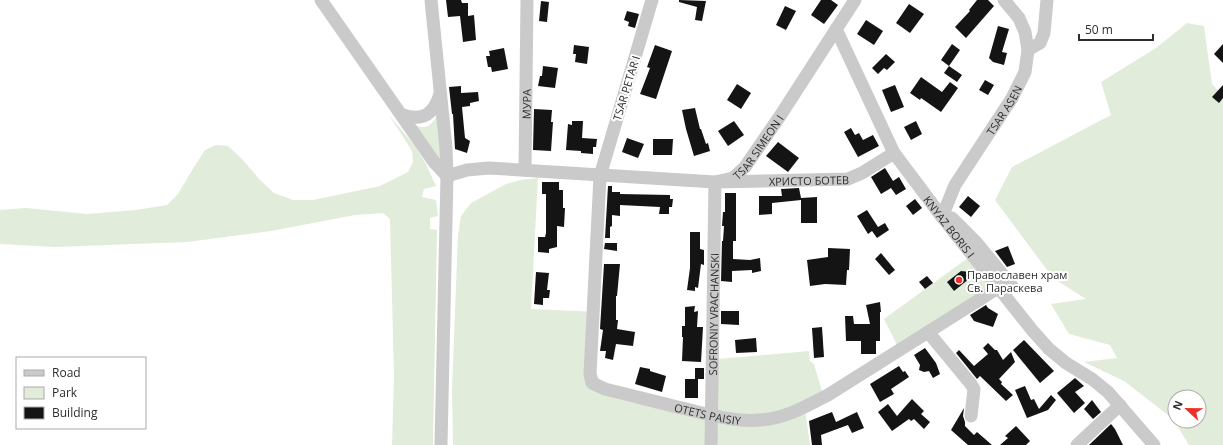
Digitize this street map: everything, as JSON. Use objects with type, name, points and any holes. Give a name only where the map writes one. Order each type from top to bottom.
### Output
[{"type":"street","points":[[321,0],[403,115],[434,162],[447,176]]},
{"type":"street","points":[[431,0],[441,92],[447,176],[441,445]]},
{"type":"street","name":"МУРА","points":[[525,170],[527,0]]},
{"type":"street","name":"TSAR PETAR I","points":[[600,176],[652,0]]},
{"type":"street","name":"TSAR SIMEON I","points":[[447,176],[467,170],[489,168],[715,182],[733,178],[745,167],[780,116],[855,0]]},
{"type":"street","name":"TSAR ASEN","points":[[944,214],[956,185],[1012,98],[1025,72],[1028,50],[1025,32],[1019,18],[1004,0]]},
{"type":"street","points":[[1028,50],[1040,43],[1044,33],[1047,0]]},
{"type":"street","name":"KNYAZ BORIS I","points":[[836,28],[894,152],[944,214],[998,288],[1032,330],[1049,349],[1066,363],[1092,379],[1108,392],[1154,445]]},
{"type":"street","points":[[403,115],[412,118],[420,118],[427,114],[433,110],[441,92]]},
{"type":"street","name":"ХРИСТО БОТЕВ","points":[[715,182],[848,179],[862,173],[894,152]]},
{"type":"street","name":"OTETS PAISIY","points":[[600,176],[590,374],[592,383],[605,389],[710,415],[738,420],[760,420],[783,415],[802,409],[828,395],[998,288]]},
{"type":"street","name":"SOFRONIY VRACHANSKI","points":[[710,445],[715,182]]},
{"type":"street","points":[[944,214],[976,242],[1012,286]]},
{"type":"street","points":[[928,332],[974,389],[972,416]]},
{"type":"street","points":[[1077,445],[1120,405]]},
{"type":"green space","points":[[1187,23],[1204,26],[1212,84],[1223,96],[1223,445],[1189,445],[1179,429],[1207,429],[1207,389],[1167,389],[1167,414],[1124,381],[1084,362],[1117,358],[1110,345],[1069,334],[1051,304],[1086,299],[1053,278],[995,200],[1012,167],[1111,115],[1101,82],[1156,48]]},
{"type":"green space","points":[[438,113],[441,162],[416,126],[424,127],[430,125],[435,120]]},
{"type":"green space","points":[[389,115],[414,145],[425,162],[436,186],[424,189],[422,197],[436,200],[438,216],[430,218],[430,229],[437,230],[433,445],[392,445],[394,375],[390,219],[383,213],[355,215],[271,231],[187,242],[55,247],[0,244],[0,210],[26,208],[87,214],[136,210],[167,205],[178,194],[205,150],[216,145],[228,146],[274,193],[293,200],[313,200],[380,186],[408,172],[413,162],[412,151]]},
{"type":"green space","points":[[538,178],[531,309],[599,312],[595,370],[600,381],[714,411],[718,359],[809,351],[810,361],[814,364],[822,391],[804,402],[810,445],[453,445],[452,388],[458,235],[461,216],[471,203],[506,184],[520,180]]},
{"type":"green space","points":[[968,258],[990,288],[897,345],[884,319]]},
{"type":"building","points":[[446,0],[461,0],[462,3],[468,3],[468,16],[474,15],[476,40],[463,42],[460,16],[448,17]]},
{"type":"building","points":[[679,0],[706,1],[702,21],[695,20],[697,7],[679,2]]},
{"type":"building","points":[[821,0],[831,0],[838,5],[824,24],[811,15]]},
{"type":"building","points":[[977,0],[988,0],[994,6],[966,38],[955,27],[970,11],[969,10]]},
{"type":"building","points":[[541,1],[549,2],[547,22],[539,21]]},
{"type":"building","points":[[909,4],[924,14],[910,33],[896,23]]},
{"type":"building","points":[[785,6],[796,11],[786,30],[776,25]]},
{"type":"building","points":[[627,11],[639,14],[635,28],[628,26],[629,22],[624,20]]},
{"type":"building","points":[[866,20],[883,31],[874,45],[857,34]]},
{"type":"building","points":[[998,26],[1009,29],[1002,52],[1007,53],[1004,65],[993,62],[989,58]]},
{"type":"building","points":[[952,44],[960,50],[949,66],[941,60]]},
{"type":"building","points":[[1223,44],[1223,63],[1214,54]]},
{"type":"building","points":[[574,45],[589,47],[587,64],[575,62],[576,54],[573,54]]},
{"type":"building","points":[[655,45],[672,51],[656,99],[640,94],[650,68],[647,67]]},
{"type":"building","points":[[504,48],[508,69],[492,72],[491,67],[488,67],[486,56],[490,56],[489,51]]},
{"type":"building","points":[[886,54],[895,62],[887,70],[884,68],[878,74],[872,68]]},
{"type":"building","points":[[543,66],[558,68],[555,88],[538,86],[540,76],[542,76]]},
{"type":"building","points":[[949,66],[962,75],[957,82],[944,73]]},
{"type":"building","points":[[921,77],[942,92],[950,82],[958,88],[941,112],[921,98],[920,100],[910,93]]},
{"type":"building","points":[[985,80],[994,85],[988,95],[979,90]]},
{"type":"building","points":[[737,84],[751,93],[741,109],[727,100]]},
{"type":"building","points":[[895,85],[904,107],[891,112],[882,90]]},
{"type":"building","points":[[1223,85],[1223,98],[1219,103],[1212,97]]},
{"type":"building","points":[[461,86],[461,93],[478,92],[479,101],[470,103],[470,106],[462,107],[465,138],[470,141],[467,153],[455,149],[453,114],[449,87]]},
{"type":"building","points":[[695,108],[700,129],[706,144],[708,143],[710,151],[694,156],[682,110]]},
{"type":"building","points":[[534,109],[552,110],[551,122],[553,122],[551,151],[533,150]]},
{"type":"building","points":[[572,121],[583,121],[582,138],[597,139],[596,147],[593,147],[593,154],[581,153],[581,151],[566,150],[568,124],[572,125]]},
{"type":"building","points":[[734,121],[744,135],[728,146],[718,131]]},
{"type":"building","points":[[916,121],[922,134],[911,140],[904,127]]},
{"type":"building","points":[[851,128],[855,135],[859,133],[863,140],[873,135],[879,146],[858,157],[844,132]]},
{"type":"building","points":[[627,138],[644,144],[638,158],[622,152]]},
{"type":"building","points":[[653,139],[673,139],[672,155],[653,155]]},
{"type":"building","points":[[778,142],[799,158],[788,172],[766,156]]},
{"type":"building","points":[[885,168],[893,181],[899,177],[906,189],[896,195],[891,188],[881,194],[871,177]]},
{"type":"building","points":[[542,182],[559,182],[559,190],[563,190],[563,208],[565,208],[564,227],[557,226],[557,247],[549,249],[549,253],[538,252],[538,237],[545,237],[546,233],[546,194],[542,194]]},
{"type":"building","points":[[608,186],[612,186],[612,192],[620,192],[620,194],[670,195],[670,199],[673,199],[672,207],[669,207],[669,214],[659,214],[660,207],[620,205],[620,216],[612,215],[610,238],[605,238]]},
{"type":"building","points":[[799,188],[801,198],[817,197],[817,223],[801,223],[801,200],[772,203],[772,214],[759,215],[759,196],[782,196],[781,189]]},
{"type":"building","points":[[725,193],[736,193],[736,241],[733,241],[733,259],[750,260],[760,258],[761,271],[752,273],[752,270],[732,271],[732,282],[721,281],[724,226],[722,226],[723,212],[725,212]]},
{"type":"building","points":[[968,196],[980,206],[971,217],[959,207]]},
{"type":"building","points":[[915,199],[922,208],[913,215],[906,206]]},
{"type":"building","points":[[867,210],[878,227],[885,223],[889,230],[877,238],[872,231],[868,234],[857,216]]},
{"type":"building","points":[[690,232],[700,232],[700,249],[704,250],[704,265],[701,264],[698,288],[695,287],[695,291],[687,290],[690,268]]},
{"type":"building","points":[[605,243],[617,243],[617,251],[604,249]]},
{"type":"building","points":[[1008,246],[1015,264],[1007,267],[995,251]]},
{"type":"building","points":[[828,248],[850,249],[849,270],[847,270],[846,285],[825,284],[810,286],[807,260],[828,257]]},
{"type":"building","points":[[881,253],[895,270],[889,275],[875,259]]},
{"type":"building","points":[[604,264],[620,264],[616,296],[616,320],[618,320],[617,329],[635,332],[633,346],[616,344],[613,360],[605,358],[606,351],[600,351],[603,330],[600,329]]},
{"type":"building","points":[[961,271],[970,272],[969,279],[954,291],[947,282]]},
{"type":"building","points":[[536,272],[549,273],[547,290],[550,290],[549,298],[543,298],[543,305],[534,304]]},
{"type":"building","points":[[927,276],[933,283],[925,289],[919,282]]},
{"type":"building","points":[[880,302],[880,341],[876,341],[876,354],[861,354],[861,341],[846,341],[845,316],[853,316],[854,324],[870,324],[866,305]]},
{"type":"building","points":[[986,305],[998,314],[993,327],[974,321],[970,315]]},
{"type":"building","points":[[695,306],[694,312],[698,311],[697,327],[703,327],[701,362],[682,361],[682,326],[685,326],[685,307]]},
{"type":"building","points":[[721,311],[739,311],[739,325],[721,324]]},
{"type":"building","points":[[822,327],[824,357],[814,358],[812,328]]},
{"type":"building","points":[[756,338],[757,352],[736,353],[735,340]]},
{"type":"building","points":[[1024,340],[1054,371],[1040,383],[1013,350]]},
{"type":"building","points":[[988,343],[995,350],[997,350],[1003,360],[1011,352],[1015,362],[999,379],[1002,382],[1001,384],[1013,395],[1006,401],[980,376],[977,379],[956,353],[959,350],[974,366],[988,354],[983,348]]},
{"type":"building","points":[[925,348],[936,363],[940,374],[933,378],[929,371],[924,372],[919,370],[920,365],[914,355]]},
{"type":"building","points":[[899,366],[909,377],[891,389],[894,394],[880,402],[870,384]]},
{"type":"building","points":[[640,367],[650,369],[650,371],[666,376],[662,392],[635,384]]},
{"type":"building","points":[[695,368],[704,368],[704,379],[698,379],[698,398],[685,398],[685,379],[695,379]]},
{"type":"building","points":[[1075,378],[1084,386],[1075,392],[1085,403],[1074,413],[1057,393]]},
{"type":"building","points":[[1025,386],[1031,400],[1034,399],[1039,409],[1051,395],[1056,400],[1048,410],[1027,418],[1015,390]]},
{"type":"building","points":[[912,399],[924,411],[921,414],[930,422],[924,429],[914,419],[911,421],[909,419],[892,431],[878,412],[888,404],[897,416]]},
{"type":"building","points":[[1092,400],[1101,412],[1093,419],[1084,409]]},
{"type":"building","points":[[964,408],[963,416],[965,426],[974,435],[977,432],[992,445],[968,445],[951,430]]},
{"type":"building","points":[[832,412],[836,422],[857,412],[864,428],[852,433],[848,425],[821,435],[822,445],[812,445],[809,421]]},
{"type":"building","points":[[1111,424],[1123,445],[1089,445]]},
{"type":"building","points":[[1016,426],[1030,441],[1026,445],[1000,445],[1008,438],[1005,436]]},
{"type":"place","name":"Православен храм Св. Параскева","points":[[959,280]]}]
